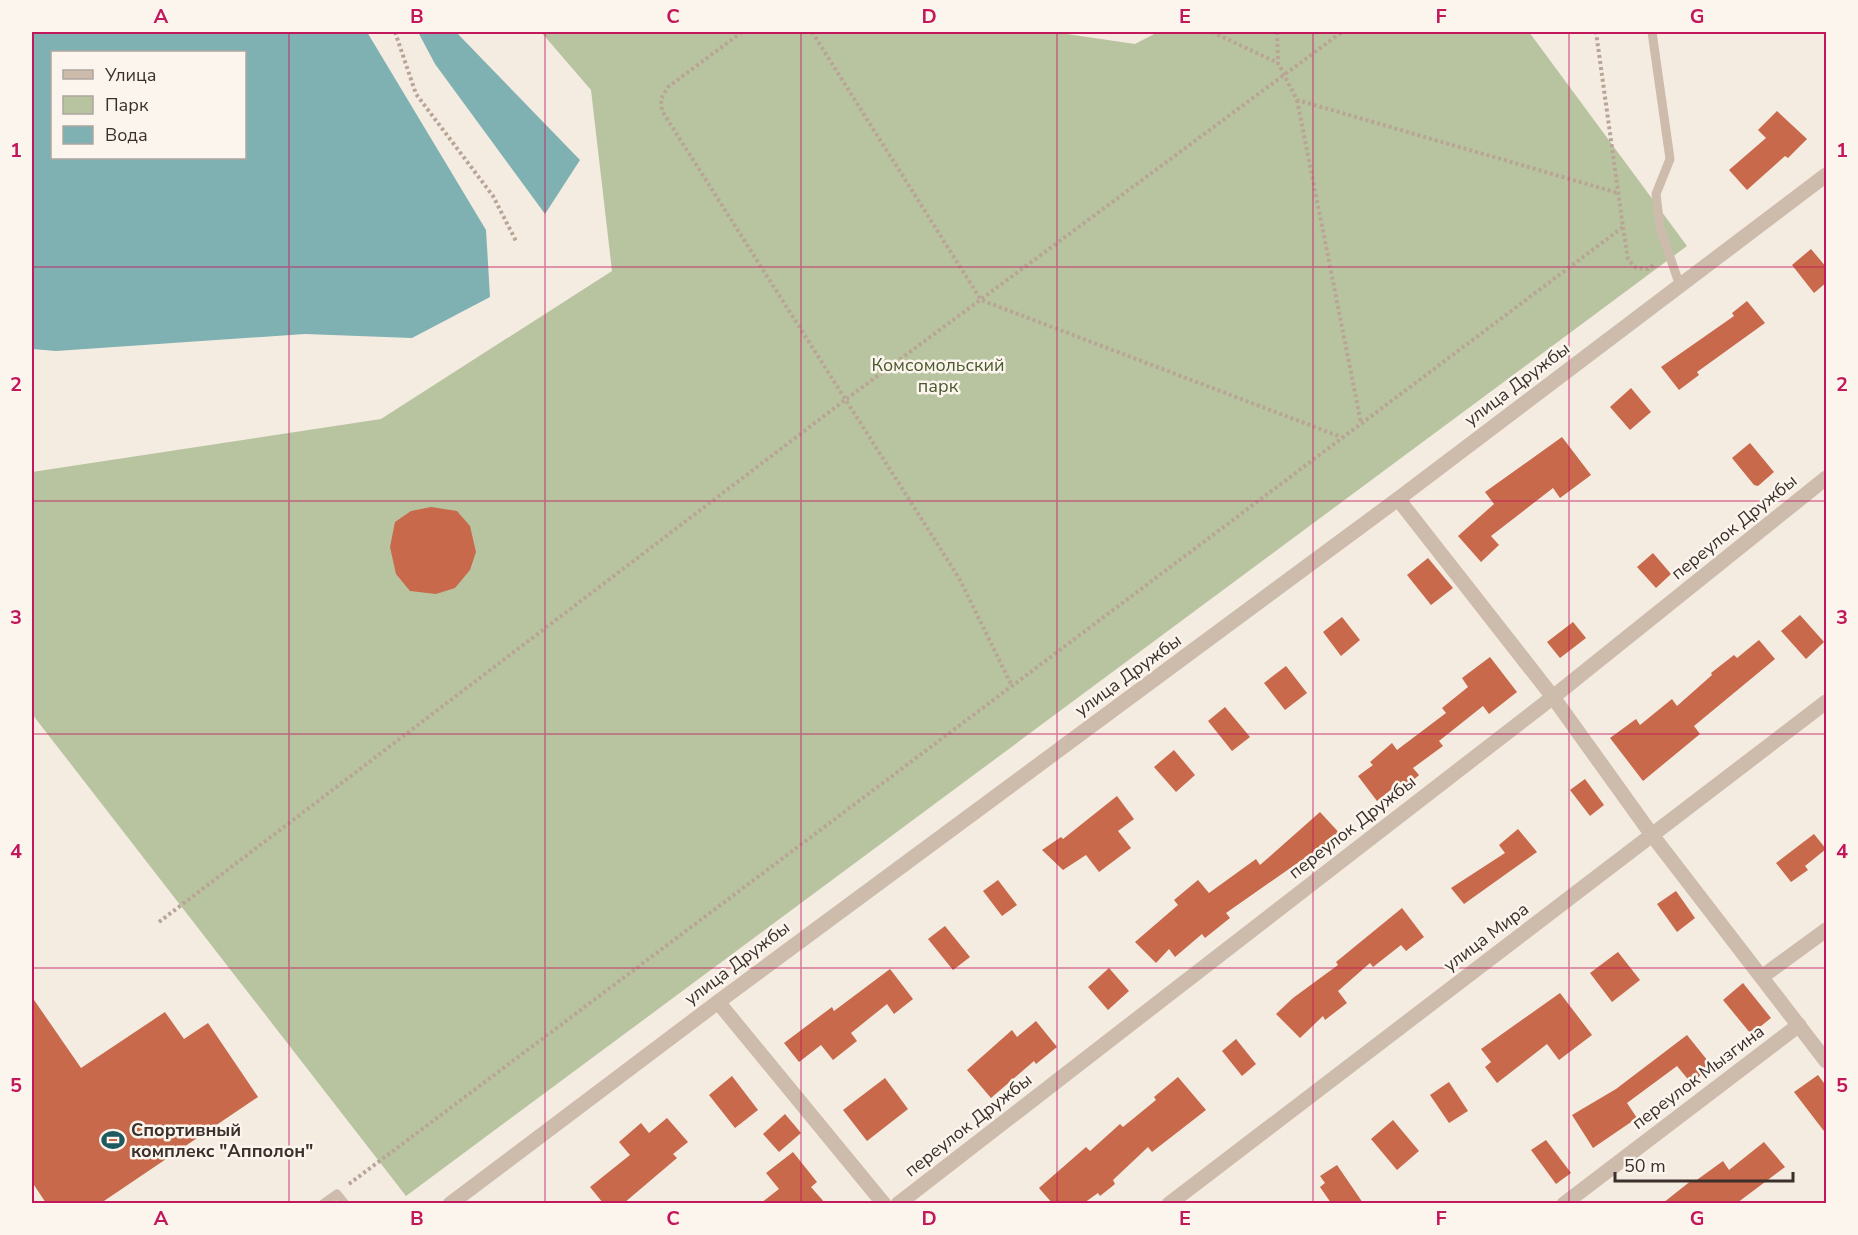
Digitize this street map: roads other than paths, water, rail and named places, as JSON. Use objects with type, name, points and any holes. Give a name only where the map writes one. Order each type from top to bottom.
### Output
[{"type":"street","name":"улица Дружбы","points":[[450,1203],[1398,499],[1827,175]]},
{"type":"street","name":"переулок Дружбы","points":[[898,1203],[1552,697],[1827,478]]},
{"type":"street","points":[[1398,499],[1552,697],[1652,835],[1827,1061]]},
{"type":"street","name":"улица Мира","points":[[1169,1203],[1827,702]]},
{"type":"street","points":[[1763,976],[1827,930]]},
{"type":"street","points":[[718,1002],[884,1203]]},
{"type":"street","name":"переулок Мызгина","points":[[1564,1203],[1799,1025]]},
{"type":"lane","points":[[1652,32],[1670,159],[1656,194],[1660,228],[1680,286]]},
{"type":"lane","points":[[323,1203],[337,1194],[345,1203]]},
{"type":"water","points":[[32,32],[367,32],[486,230],[490,297],[412,338],[305,334],[56,351],[32,349]]},
{"type":"water","points":[[418,32],[456,32],[580,160],[545,214],[435,64]]},
{"type":"place","name":"Спортивный комплекс \"Апполон\"","points":[[113,1140]]},
{"type":"park label","name":"Комсомольский парк","points":[[938,376]]}]
